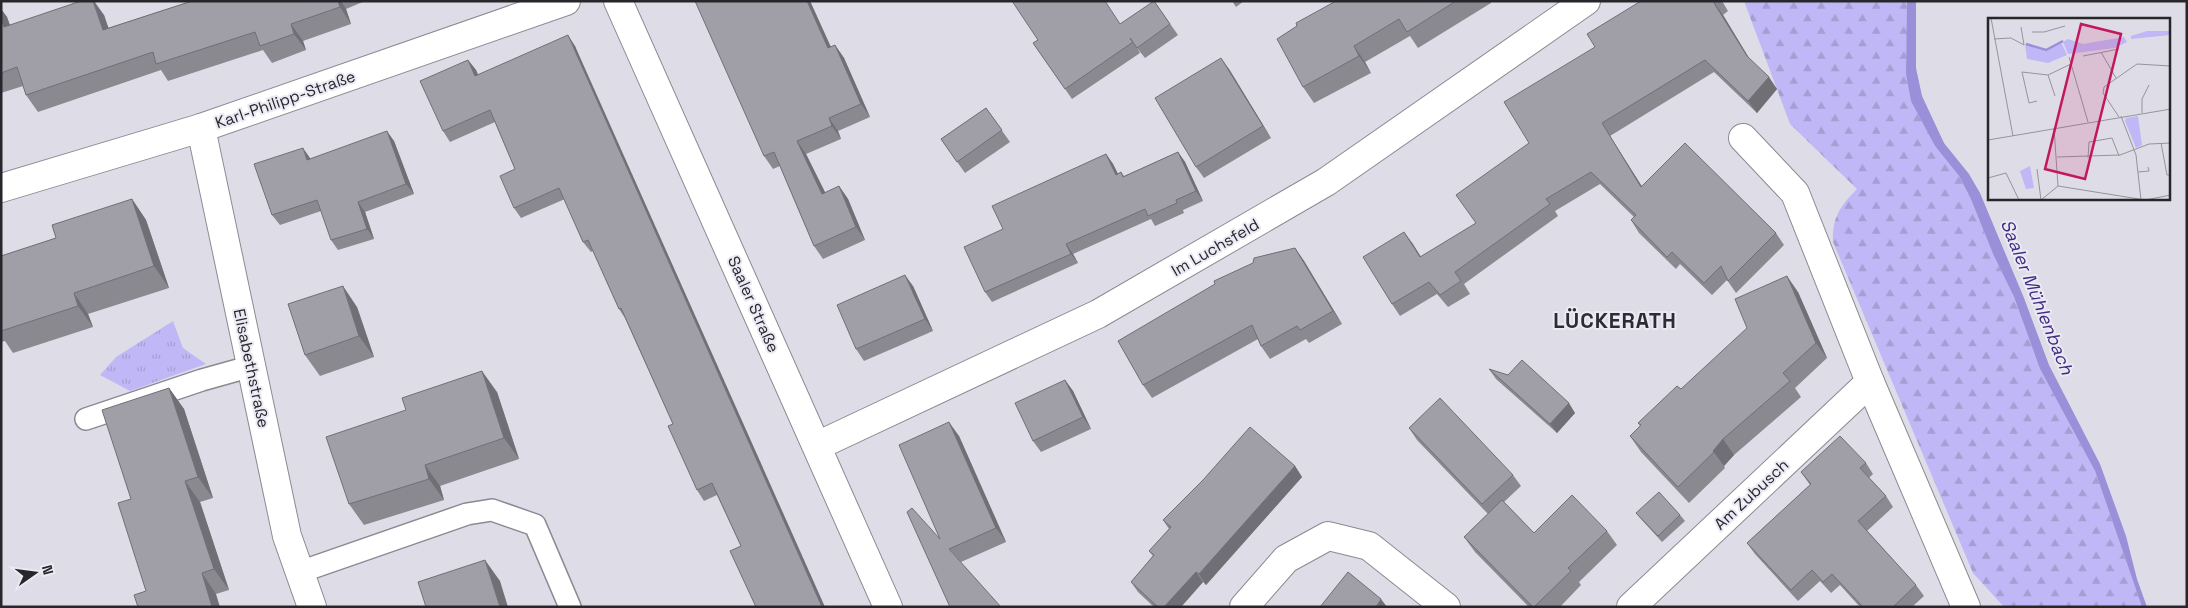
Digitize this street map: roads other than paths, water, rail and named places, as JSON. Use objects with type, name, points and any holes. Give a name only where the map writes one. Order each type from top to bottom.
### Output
[{"type":"street","name":"Karl-Philipp-Straße","points":[[1,188],[201,128],[566,1]]},
{"type":"street","name":"Saaler Straße","points":[[618,1],[888,607]]},
{"type":"street","name":"Im Luchsfeld","points":[[817,446],[1098,314],[1326,182],[1586,1]]},
{"type":"street","name":"Elisabethstraße","points":[[201,128],[287,536],[312,607]]},
{"type":"street","points":[[1743,138],[1795,193],[1870,382],[1966,607]]},
{"type":"street","name":"Am Zubusch","points":[[1631,607],[1870,382]]},
{"type":"street","points":[[1244,607],[1286,559],[1328,536],[1369,546],[1446,607]]},
{"type":"lane","points":[[86,419],[202,380],[252,366]]},
{"type":"lane","points":[[300,572],[467,514],[492,510],[535,525],[570,607]]},
{"type":"district","name":"LÜCKERATH","points":[[1615,321]]},
{"type":"water label","name":"Saaler Mühlenbach","points":[[2037,297]]}]
